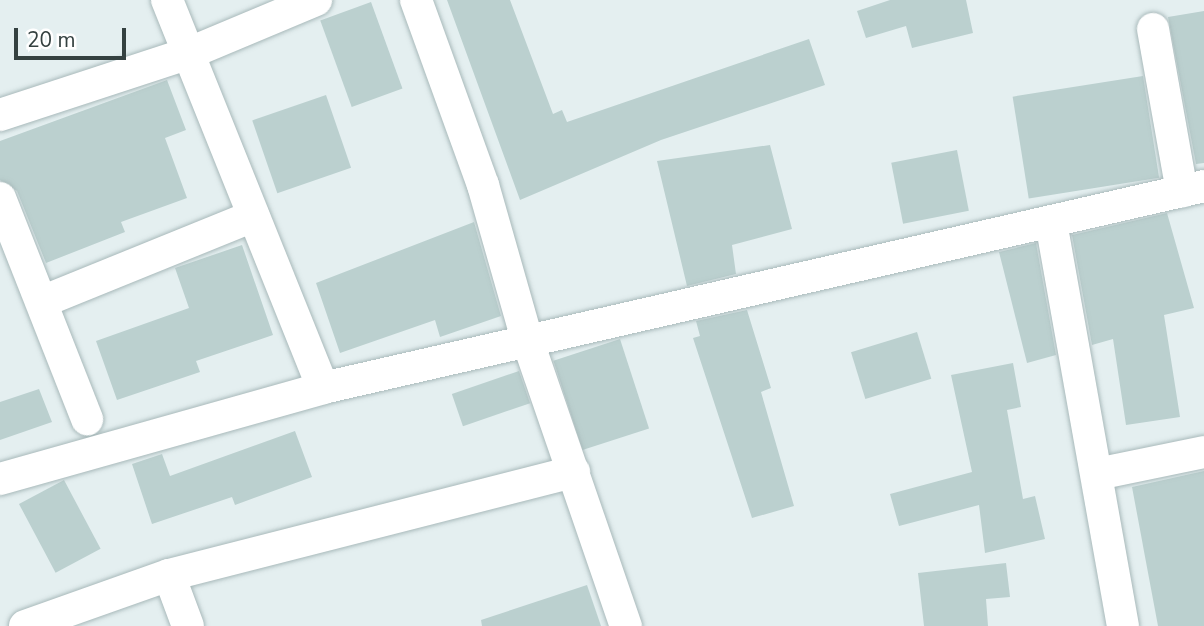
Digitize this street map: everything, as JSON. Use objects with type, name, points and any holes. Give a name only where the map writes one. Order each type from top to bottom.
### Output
[{"type":"street","points":[[167,0],[323,388]]},
{"type":"street","points":[[0,115],[187,54],[316,0]]},
{"type":"street","points":[[416,0],[483,185],[527,339],[626,626]]},
{"type":"street","points":[[0,480],[323,388],[527,339],[1193,189],[1153,29]]},
{"type":"street","points":[[0,198],[44,301],[87,419]]},
{"type":"street","points":[[44,301],[253,216]]},
{"type":"street","points":[[1051,222],[1123,626]]},
{"type":"street","points":[[1097,474],[1204,452]]},
{"type":"street","points":[[25,626],[169,575],[574,472]]},
{"type":"street","points":[[169,575],[188,626]]},
{"type":"building","points":[[447,0],[510,0],[553,114],[562,110],[567,122],[809,39],[825,85],[661,140],[520,200]]},
{"type":"building","points":[[890,0],[966,0],[973,33],[912,48],[906,26],[866,38],[857,11]]},
{"type":"building","points":[[371,2],[402,88],[352,107],[320,20]]},
{"type":"building","points":[[1204,11],[1204,163],[1196,164],[1168,17]]},
{"type":"building","points":[[1143,76],[1159,178],[1029,198],[1013,97]]},
{"type":"building","points":[[167,80],[186,130],[165,138],[187,198],[121,222],[125,232],[46,263],[17,191],[0,180],[0,141]]},
{"type":"building","points":[[326,95],[351,168],[277,193],[252,120]]},
{"type":"building","points":[[770,145],[792,229],[732,245],[736,274],[687,286],[657,161]]},
{"type":"building","points":[[957,150],[969,211],[903,224],[891,163]]},
{"type":"building","points":[[1167,213],[1194,308],[1164,315],[1180,417],[1126,425],[1113,339],[1092,345],[1072,235]]},
{"type":"building","points":[[474,222],[501,316],[440,337],[435,320],[340,353],[316,283]]},
{"type":"building","points":[[1036,243],[1056,355],[1027,363],[999,252]]},
{"type":"building","points":[[242,245],[273,335],[196,361],[200,372],[117,400],[96,341],[189,308],[175,268]]},
{"type":"building","points":[[747,310],[771,388],[761,392],[794,506],[752,518],[693,338],[700,336],[696,321]]},
{"type":"building","points":[[917,332],[931,379],[865,399],[851,352]]},
{"type":"building","points":[[620,339],[649,428],[582,450],[553,361]]},
{"type":"building","points":[[1013,363],[1021,407],[1007,410],[1023,499],[1035,496],[1045,539],[985,553],[979,505],[899,526],[890,494],[972,472],[951,375]]},
{"type":"building","points":[[519,371],[530,403],[463,426],[452,394]]},
{"type":"building","points":[[39,389],[52,422],[0,440],[0,402]]},
{"type":"building","points":[[295,431],[312,477],[235,505],[232,497],[152,524],[132,464],[162,454],[170,476]]},
{"type":"building","points":[[1204,471],[1204,626],[1158,626],[1132,487]]},
{"type":"building","points":[[64,480],[101,549],[56,573],[19,504]]},
{"type":"building","points":[[1006,563],[1010,597],[986,599],[988,626],[924,626],[918,573]]},
{"type":"building","points":[[587,585],[601,626],[482,626],[481,620]]}]
